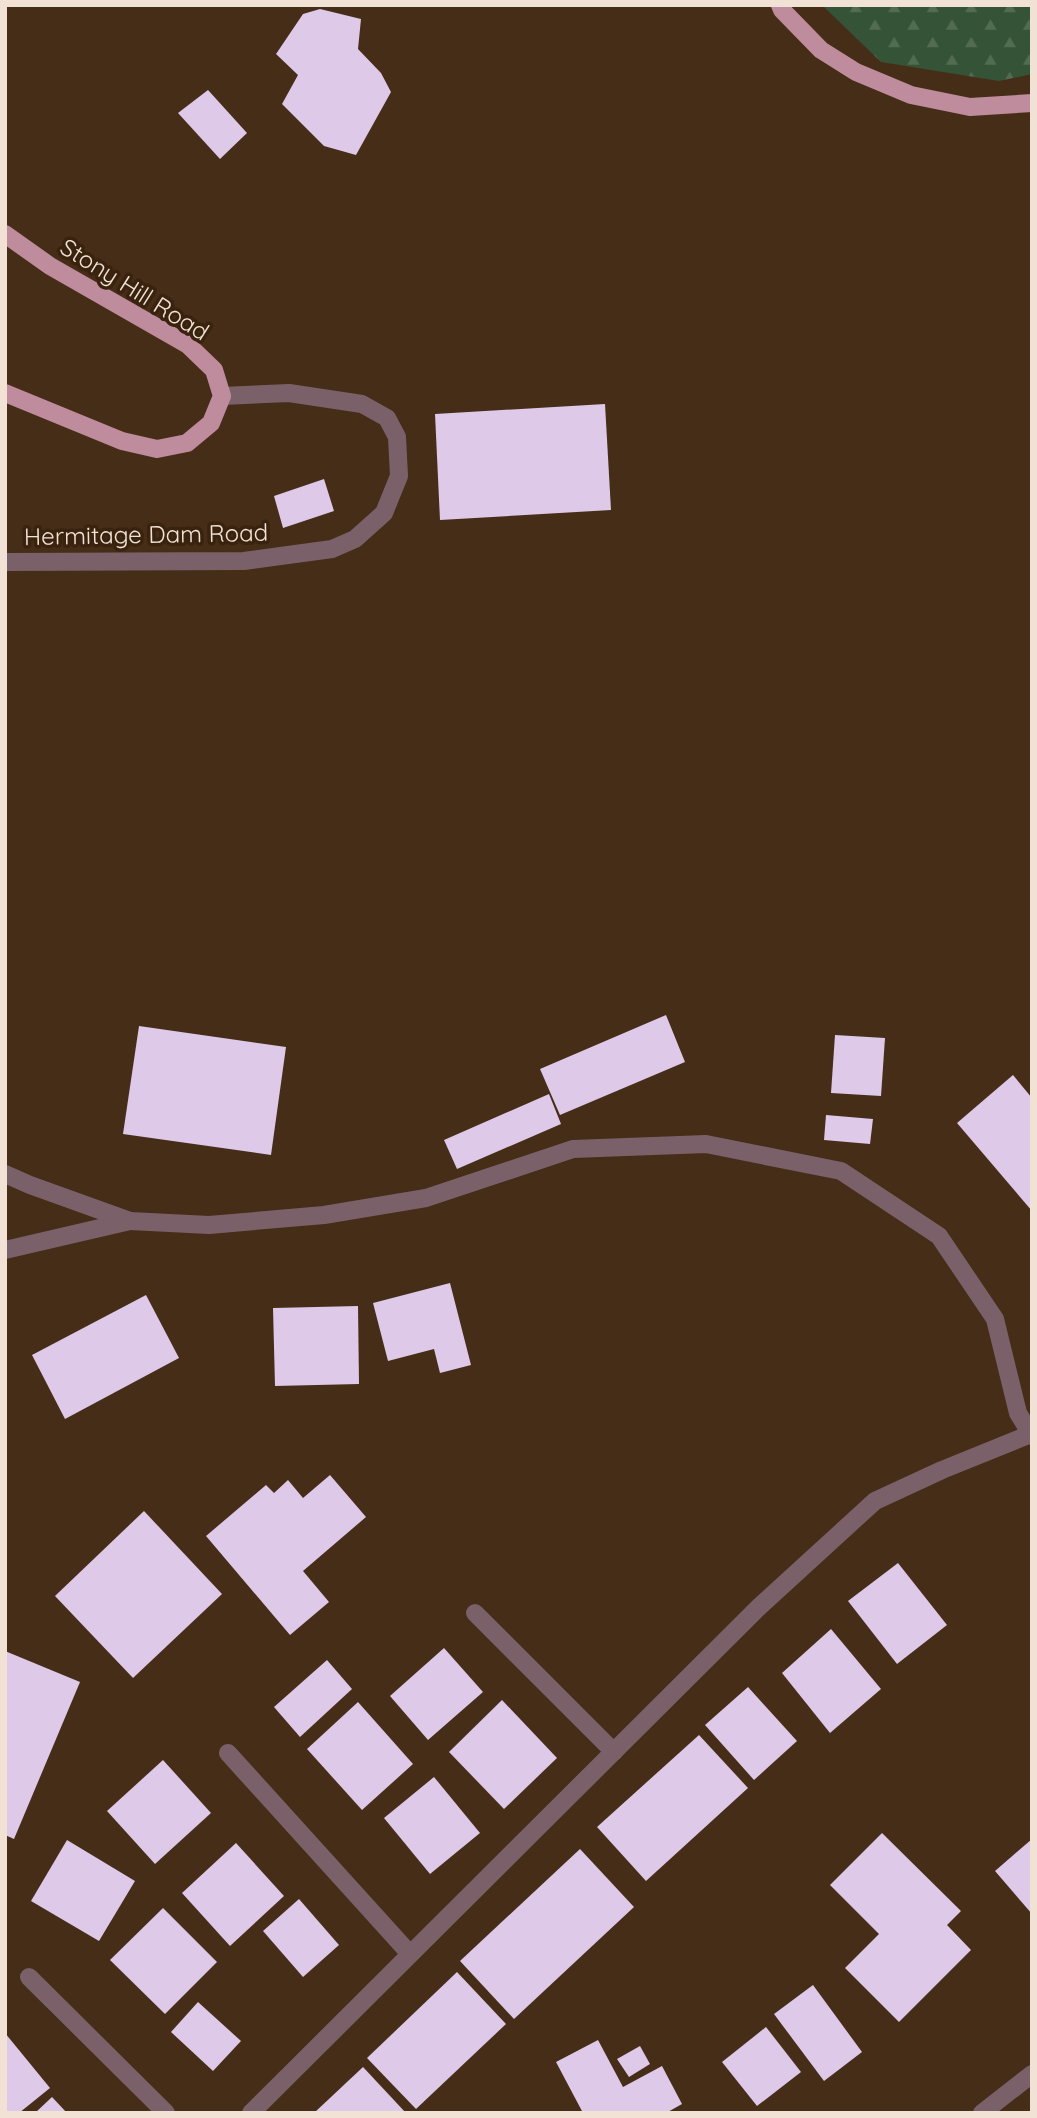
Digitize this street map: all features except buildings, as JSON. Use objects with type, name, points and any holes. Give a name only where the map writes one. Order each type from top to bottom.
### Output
[{"type":"main road","points":[[780,5],[821,50],[856,72],[911,95],[971,107],[1032,103]]},
{"type":"main road","name":"Stony Hill Road","points":[[5,234],[50,266],[188,345],[214,370],[222,396]]},
{"type":"main road","points":[[5,393],[122,441],[157,449],[187,443],[211,423],[222,396]]},
{"type":"street","name":"Hermitage Dam Road","points":[[5,562],[244,561],[332,549],[355,539],[384,513],[398,476],[397,437],[387,418],[362,404],[289,393],[222,396]]},
{"type":"street","points":[[5,1250],[130,1221],[209,1225],[324,1215],[426,1198],[573,1149],[706,1144],[841,1171],[939,1236],[995,1319],[1018,1413],[1031,1435],[942,1470],[875,1501],[760,1607],[251,2113]]},
{"type":"street","points":[[5,1174],[130,1221]]},
{"type":"street","points":[[475,1613],[614,1752]]},
{"type":"street","points":[[228,1753],[410,1954]]},
{"type":"street","points":[[29,1977],[166,2113]]},
{"type":"street","points":[[982,2113],[1032,2074]]},
{"type":"green space","points":[[822,5],[1032,5],[1032,74],[999,81],[881,62]]}]
